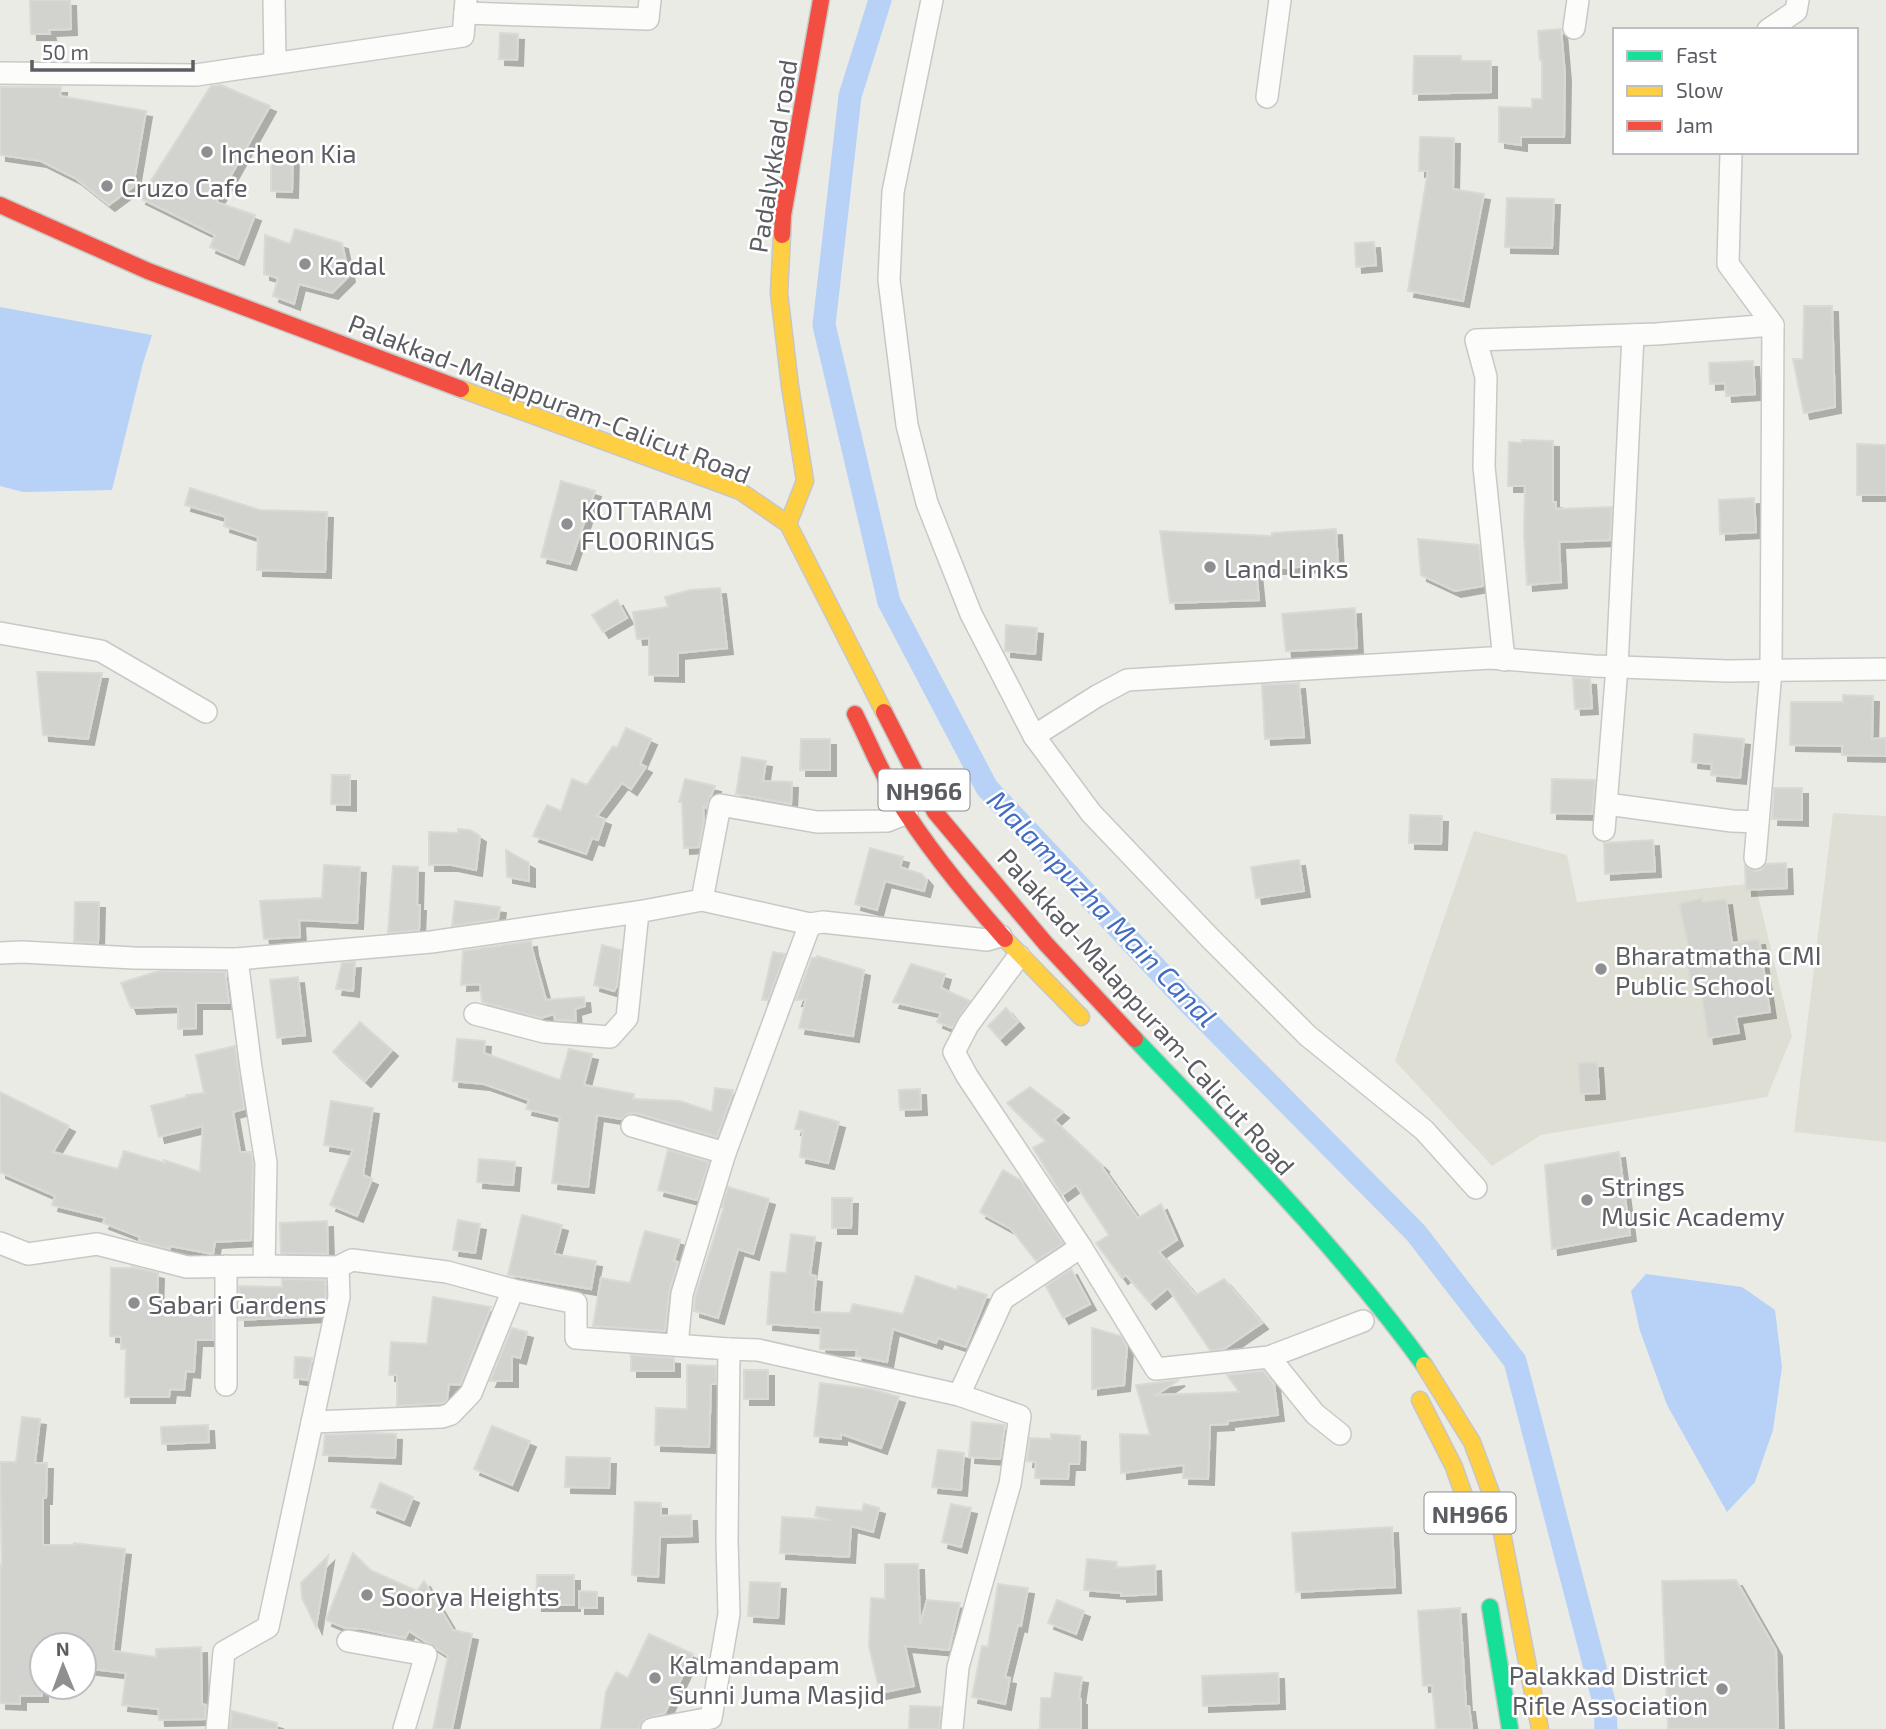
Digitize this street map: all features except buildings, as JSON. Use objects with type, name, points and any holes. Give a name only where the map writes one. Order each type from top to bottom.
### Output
[{"type":"main road","name":"Padalykkad road","points":[[788,524],[805,481],[779,293],[783,215],[821,0]]},
{"type":"main road","name":"Palakkad-Malappuram-Calicut Road","points":[[0,205],[148,271],[340,345],[740,491],[788,524],[935,812],[1046,944],[1314,1229],[1385,1313],[1440,1388],[1472,1442],[1498,1512],[1539,1729]]},
{"type":"main road","name":"Palakkad-Malappuram-Calicut Road","points":[[846,695],[907,813],[930,848],[1001,936],[1092,1029]]},
{"type":"main road","name":"NH966","points":[[1409,1383],[1454,1467],[1475,1528]]},
{"type":"main road","points":[[1461,1489],[1485,1477]]},
{"type":"main road","points":[[1487,1592],[1510,1729]]},
{"type":"street","points":[[274,0],[275,63]]},
{"type":"street","points":[[0,73],[196,75],[463,36],[466,7],[648,19],[650,0]]},
{"type":"street","points":[[932,0],[893,192],[889,280],[907,425],[927,503],[971,614],[1034,736],[1091,813],[1308,1036],[1424,1130],[1476,1188]]},
{"type":"street","points":[[1268,97],[1280,0]]},
{"type":"street","points":[[1574,28],[1578,0]]},
{"type":"street","points":[[1771,28],[1796,11],[1798,0]]},
{"type":"street","points":[[1731,154],[1728,264],[1773,325],[1771,671],[1755,858]]},
{"type":"street","points":[[1504,660],[1484,467],[1486,377],[1476,340],[1633,335],[1773,325]]},
{"type":"street","points":[[1604,830],[1617,667],[1633,335]]},
{"type":"street","points":[[770,545],[788,524]]},
{"type":"street","points":[[0,633],[101,651],[206,712]]},
{"type":"street","points":[[1034,736],[1127,680],[1476,659],[1728,671],[1886,669]]},
{"type":"street","points":[[1607,804],[1758,822]]},
{"type":"street","points":[[702,900],[720,805],[817,822],[887,821],[907,813]]},
{"type":"street","points":[[0,953],[22,951],[134,958],[237,959],[431,942],[702,900],[810,924],[823,922],[987,940],[1001,936]]},
{"type":"street","points":[[475,1014],[544,1032],[610,1037],[626,1018],[638,912]]},
{"type":"street","points":[[677,1345],[682,1294],[725,1153],[810,924]]},
{"type":"street","points":[[1019,956],[968,1025],[954,1052],[1156,1369],[1269,1357],[1363,1321]]},
{"type":"street","points":[[237,959],[266,1163],[264,1266]]},
{"type":"street","points":[[632,1126],[725,1153]]},
{"type":"street","points":[[0,1243],[28,1254],[97,1244],[187,1267],[338,1267],[352,1260],[447,1272],[576,1303],[576,1338],[758,1350],[959,1395],[1020,1416],[1010,1484],[958,1667],[953,1729]]},
{"type":"street","points":[[959,1395],[1003,1299],[1080,1247]]},
{"type":"street","points":[[226,1266],[226,1385]]},
{"type":"street","points":[[217,1729],[224,1652],[268,1627],[340,1297],[338,1267]]},
{"type":"street","points":[[312,1422],[442,1418],[451,1414],[471,1393],[513,1290]]},
{"type":"street","points":[[652,1729],[710,1718],[729,1614],[729,1349]]},
{"type":"street","points":[[1269,1357],[1315,1414],[1340,1434]]},
{"type":"street","points":[[348,1641],[426,1655],[404,1729]]},
{"type":"shaded area","points":[[1833,813],[1886,816],[1886,1142],[1794,1132]]},
{"type":"shaded area","name":"Bharatmatha CMI Public School","points":[[1474,831],[1567,855],[1577,902],[1755,883],[1792,1036],[1767,1097],[1541,1135],[1492,1166],[1395,1061]]},
{"type":"water","points":[[0,307],[152,335],[112,490],[23,492],[0,486]]},
{"type":"water","points":[[1646,1274],[1742,1287],[1775,1310],[1782,1367],[1773,1430],[1755,1482],[1727,1512],[1667,1405],[1640,1331],[1631,1291]]},
{"type":"waterway","name":"Malampuzha Main Canal","points":[[880,0],[850,96],[824,325],[889,602],[987,788],[1185,999],[1416,1233],[1515,1361],[1605,1706],[1606,1729]]},
{"type":"traffic: fast","points":[[1135,1039],[1321,1238],[1357,1279],[1424,1365]]},
{"type":"traffic: fast","points":[[1490,1607],[1510,1729]]},
{"type":"traffic: slow","points":[[782,235],[779,293],[805,481],[788,524]]},
{"type":"traffic: slow","points":[[461,389],[740,491],[788,524],[884,712]]},
{"type":"traffic: slow","points":[[1005,939],[1081,1017]]},
{"type":"traffic: slow","points":[[1424,1365],[1472,1442],[1498,1512],[1540,1729]]},
{"type":"traffic: slow","points":[[1420,1400],[1454,1467],[1468,1507]]},
{"type":"traffic: jam","points":[[782,235],[783,215],[821,0]]},
{"type":"traffic: jam","points":[[0,205],[148,271],[461,389]]},
{"type":"traffic: jam","points":[[884,712],[935,812],[1046,944],[1135,1039]]},
{"type":"traffic: jam","points":[[855,714],[885,777],[908,816],[948,871],[1005,939]]},
{"type":"place","name":"Incheon Kia","points":[[207,152]]},
{"type":"place","name":"Cruzo Cafe","points":[[107,186]]},
{"type":"place","name":"Kadal","points":[[305,264]]},
{"type":"place","name":"KOTTARAM FLOORINGS","points":[[567,524]]},
{"type":"place","name":"Land Links","points":[[1210,567]]},
{"type":"place","name":"Bharatmatha CMI Public School","points":[[1601,969]]},
{"type":"place","name":"Strings Music Academy","points":[[1587,1200]]},
{"type":"place","name":"Sabari Gardens","points":[[134,1303]]},
{"type":"place","name":"Soorya Heights","points":[[367,1595]]},
{"type":"place","name":"Kalmandapam Sunni Juma Masjid","points":[[655,1678]]},
{"type":"place","name":"Palakkad District Rifle Association","points":[[1722,1689]]}]
